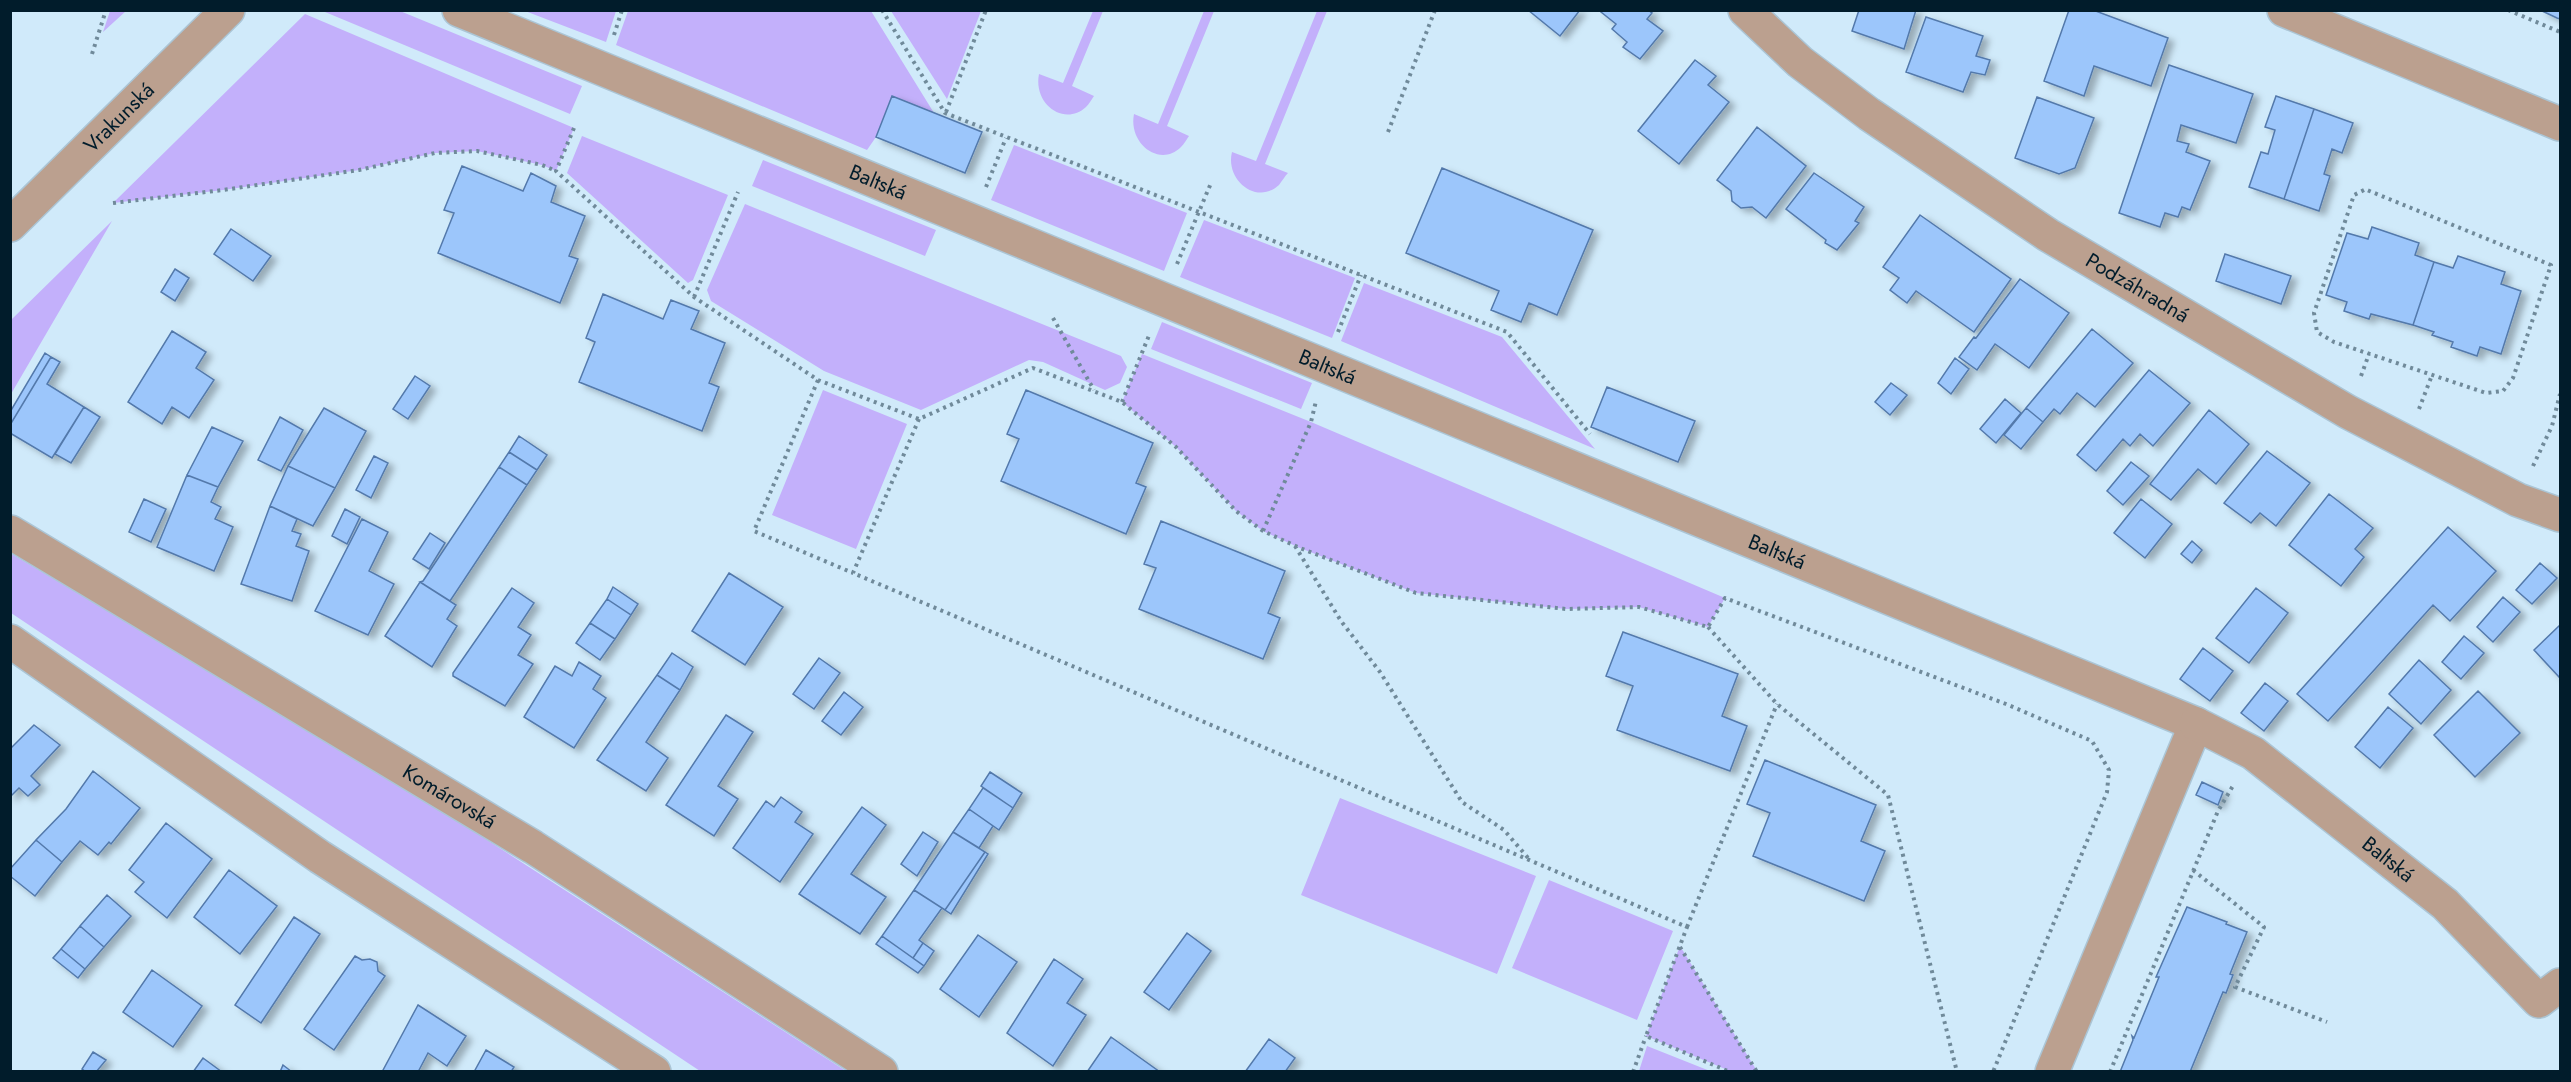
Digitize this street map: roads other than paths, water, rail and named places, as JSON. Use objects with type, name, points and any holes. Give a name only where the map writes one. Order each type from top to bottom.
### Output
[{"type":"street","name":"Vrakunská","points":[[10,225],[228,10]]},
{"type":"street","name":"Baltská","points":[[459,10],[2196,724],[2253,753],[2445,904],[2539,1001],[2560,985]]},
{"type":"street","name":"Podzáhradná","points":[[1745,10],[1800,62],[1869,114],[2048,235],[2348,412],[2518,500],[2560,515]]},
{"type":"street","points":[[2284,10],[2560,124]]},
{"type":"street","name":"Komárovská","points":[[10,532],[533,847],[881,1071]]},
{"type":"street","points":[[10,641],[320,857],[654,1071]]},
{"type":"street","points":[[2052,1071],[2196,724]]}]
